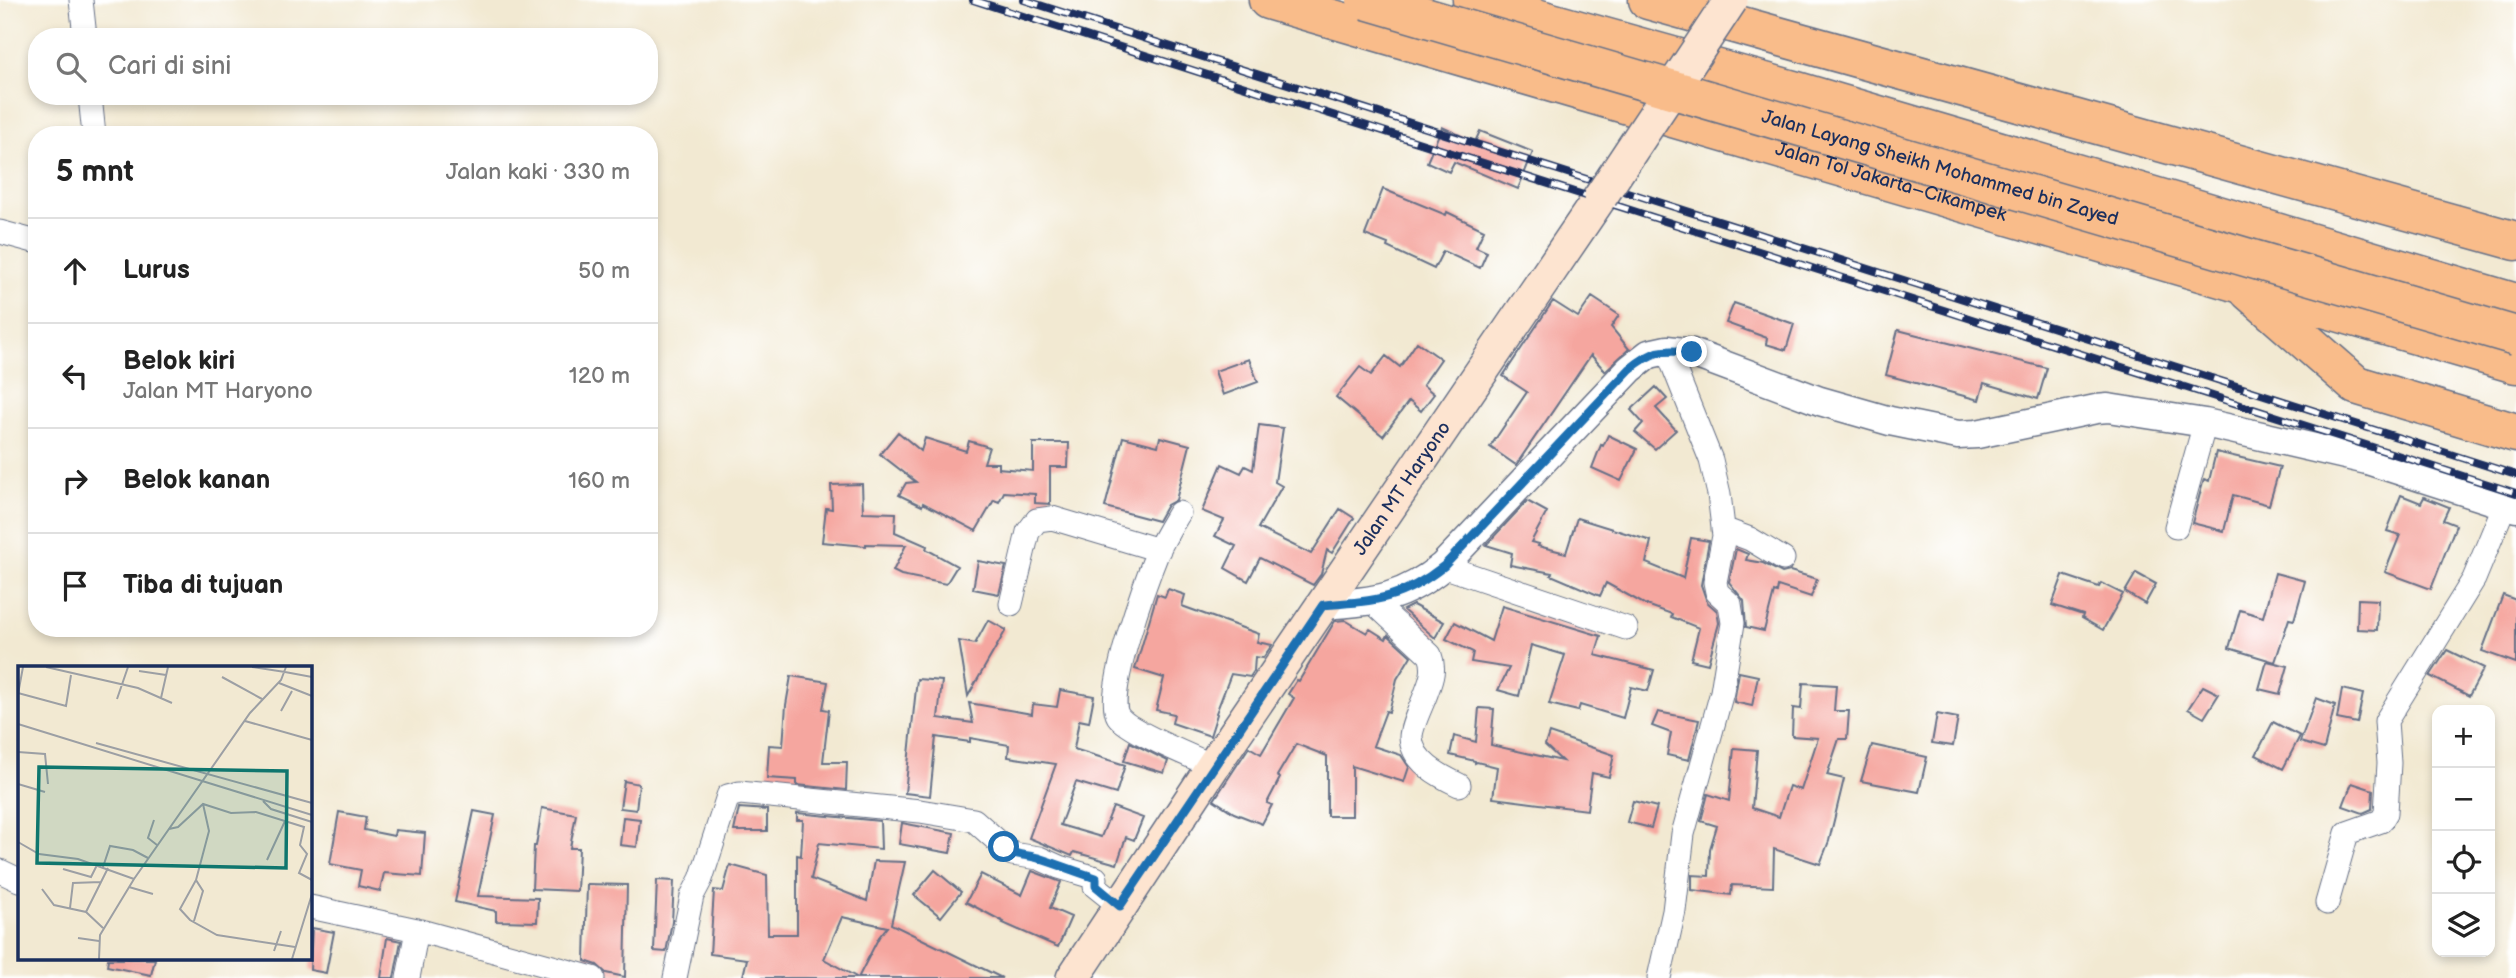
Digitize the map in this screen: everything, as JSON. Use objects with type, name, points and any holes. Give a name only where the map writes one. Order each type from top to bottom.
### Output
[{"type":"highway","name":"Jalan Tol Jakarta–Cikampek","points":[[1268,0],[2516,364]]},
{"type":"highway","name":"Jalan Layang Sheikh Mohammed bin Zayed","points":[[1366,0],[2516,336]]},
{"type":"highway","name":"Jalan Layang Sheikh Mohammed bin Zayed","points":[[1441,0],[2516,314]]},
{"type":"highway","points":[[1472,0],[1824,99],[2516,303]]},
{"type":"highway","points":[[1648,0],[2516,241]]},
{"type":"highway","points":[[2240,284],[2356,385],[2516,433]]},
{"type":"main road","name":"Jalan MT Haryono","points":[[1073,978],[1213,766],[1601,196],[1731,0]]},
{"type":"street","points":[[81,0],[84,28]]},
{"type":"street","points":[[91,105],[93,126]]},
{"type":"street","points":[[0,232],[28,240]]},
{"type":"street","points":[[1323,605],[1372,601],[1404,593],[1425,581],[1444,566],[1630,369],[1649,354],[1667,350],[1692,352],[1820,401],[1867,415],[1958,435],[1977,434],[2108,408],[2204,424],[2367,460],[2510,506],[2474,579],[2386,721],[2389,762],[2386,813],[2381,821],[2347,833],[2327,903]]},
{"type":"street","points":[[1659,978],[1674,911],[1683,834],[1722,692],[1733,612],[1730,604],[1717,592],[1715,582],[1722,551],[1723,529],[1711,460],[1667,350]]},
{"type":"street","points":[[2176,527],[2204,424]]},
{"type":"street","points":[[1179,513],[1159,550],[1118,670],[1115,704],[1118,716],[1132,727],[1213,766]]},
{"type":"street","points":[[1011,604],[1028,532],[1037,520],[1052,518],[1159,550]]},
{"type":"street","points":[[1723,529],[1750,539],[1783,559]]},
{"type":"street","points":[[1444,566],[1626,628]]},
{"type":"street","points":[[1372,601],[1430,655],[1434,666],[1411,736],[1413,747],[1426,766],[1459,785]]},
{"type":"street","points":[[675,978],[692,896],[701,879],[728,796],[740,793],[920,811],[974,820],[1012,854],[1039,858],[1096,878],[1096,886],[1120,906]]},
{"type":"street","points":[[0,872],[18,880]]},
{"type":"street","points":[[312,907],[417,930],[593,978]]},
{"type":"street","points":[[408,978],[417,930]]},
{"type":"building","points":[[1442,127],[1475,142],[1480,131],[1533,152],[1518,189],[1454,162],[1449,172],[1427,162]]},
{"type":"building","points":[[1383,189],[1446,215],[1447,212],[1484,230],[1476,247],[1487,252],[1480,268],[1443,251],[1434,269],[1365,235]]},
{"type":"building","points":[[1592,297],[1619,315],[1611,327],[1629,349],[1605,371],[1591,355],[1516,465],[1490,447],[1527,392],[1503,376],[1553,301],[1578,317]]},
{"type":"building","points":[[1734,303],[1794,324],[1786,350],[1766,344],[1767,338],[1726,323]]},
{"type":"building","points":[[1898,330],[2047,368],[2038,399],[1984,383],[1979,400],[1886,375]]},
{"type":"building","points":[[1417,342],[1441,359],[1423,385],[1434,394],[1421,411],[1409,401],[1383,436],[1336,397],[1360,367],[1371,375],[1386,356],[1400,367]]},
{"type":"building","points":[[1249,359],[1258,382],[1223,395],[1215,371]]},
{"type":"building","points":[[1656,387],[1667,399],[1656,408],[1676,430],[1655,449],[1635,432],[1643,423],[1631,410]]},
{"type":"building","points":[[1259,425],[1283,428],[1275,482],[1282,486],[1258,528],[1311,554],[1340,509],[1354,518],[1332,553],[1327,550],[1321,574],[1313,585],[1260,558],[1248,581],[1225,568],[1236,546],[1215,536],[1224,520],[1202,511],[1222,464],[1241,473],[1245,466],[1253,470]]},
{"type":"building","points":[[898,432],[921,451],[925,438],[966,451],[969,441],[989,447],[984,463],[998,463],[998,468],[1033,471],[1033,443],[1069,443],[1068,467],[1050,467],[1050,504],[1035,503],[1035,494],[1004,492],[999,502],[994,500],[976,531],[923,503],[922,506],[899,495],[906,483],[916,482],[880,454]]},
{"type":"building","points":[[1608,435],[1637,449],[1621,481],[1592,468]]},
{"type":"building","points":[[1123,437],[1158,446],[1160,437],[1190,445],[1176,500],[1167,505],[1158,521],[1105,507]]},
{"type":"building","points":[[2216,452],[2280,467],[2269,505],[2233,495],[2224,531],[2192,523],[2204,479],[2209,481]]},
{"type":"building","points":[[862,484],[863,512],[896,513],[895,532],[927,546],[926,549],[957,566],[946,584],[893,571],[906,545],[866,546],[822,542],[826,508],[832,509],[831,485]]},
{"type":"building","points":[[2401,495],[2421,503],[2424,497],[2449,507],[2443,520],[2456,525],[2431,589],[2385,572],[2400,535],[2387,531]]},
{"type":"building","points":[[1527,501],[1547,512],[1531,542],[1566,553],[1577,518],[1651,541],[1646,563],[1683,578],[1691,538],[1709,541],[1701,585],[1707,602],[1717,611],[1719,623],[1708,664],[1691,660],[1699,628],[1644,604],[1606,583],[1600,596],[1551,575],[1552,573],[1510,565],[1512,553],[1486,545]]},
{"type":"building","points":[[1736,549],[1748,554],[1746,560],[1763,563],[1782,573],[1790,571],[1817,579],[1811,597],[1778,586],[1764,631],[1746,627],[1744,601],[1729,582]]},
{"type":"building","points":[[978,561],[1006,566],[999,594],[973,589]]},
{"type":"building","points":[[2136,573],[2156,584],[2145,604],[2125,592]]},
{"type":"building","points":[[2275,573],[2305,581],[2294,620],[2289,619],[2275,662],[2229,648],[2240,610],[2263,617]]},
{"type":"building","points":[[2063,575],[2099,587],[2101,583],[2123,594],[2103,630],[2082,618],[2083,615],[2052,605]]},
{"type":"building","points":[[1168,589],[1185,595],[1182,606],[1259,634],[1257,642],[1272,645],[1263,658],[1255,657],[1254,671],[1250,677],[1231,674],[1210,736],[1172,723],[1174,714],[1156,710],[1164,678],[1135,669],[1157,594],[1165,597]]},
{"type":"building","points":[[2503,595],[2516,600],[2516,663],[2482,651]]},
{"type":"building","points":[[2358,599],[2378,600],[2377,630],[2357,629]]},
{"type":"building","points":[[1413,605],[1444,622],[1435,638],[1403,610]]},
{"type":"building","points":[[1502,606],[1601,636],[1595,655],[1654,670],[1648,691],[1631,687],[1623,718],[1580,705],[1578,711],[1549,704],[1565,655],[1531,645],[1519,696],[1498,690],[1509,668],[1471,662],[1473,652],[1446,639],[1455,622],[1491,641]]},
{"type":"building","points":[[988,620],[1006,630],[968,696],[959,641],[975,644]]},
{"type":"building","points":[[1345,620],[1367,633],[1370,629],[1386,639],[1388,635],[1411,656],[1397,679],[1389,712],[1386,711],[1373,746],[1401,755],[1409,767],[1404,782],[1352,766],[1352,816],[1327,816],[1327,756],[1296,744],[1277,776],[1280,778],[1267,803],[1272,805],[1262,824],[1234,813],[1214,800],[1249,747],[1261,754],[1294,698],[1288,694],[1297,680],[1299,681],[1335,621]]},
{"type":"building","points":[[2447,650],[2484,668],[2469,696],[2430,676]]},
{"type":"building","points":[[2267,661],[2288,666],[2280,694],[2259,689]]},
{"type":"building","points":[[1739,672],[1758,676],[1752,706],[1734,702]]},
{"type":"building","points":[[791,676],[828,682],[823,709],[829,710],[823,762],[847,762],[846,790],[797,785],[797,780],[767,778],[769,745],[783,746]]},
{"type":"building","points":[[917,679],[942,681],[938,718],[973,723],[969,703],[1032,714],[1033,704],[1057,707],[1060,690],[1094,696],[1089,722],[1079,720],[1074,749],[1125,765],[1116,794],[1076,782],[1060,825],[1101,837],[1113,807],[1143,818],[1134,840],[1126,837],[1117,864],[1074,852],[1072,856],[1029,838],[1056,764],[1008,757],[1009,745],[970,738],[970,742],[936,737],[930,796],[905,793]]},
{"type":"building","points":[[1803,683],[1836,685],[1834,711],[1849,711],[1847,739],[1839,739],[1827,775],[1844,779],[1829,841],[1820,864],[1774,849],[1773,887],[1732,885],[1731,895],[1692,890],[1692,875],[1709,876],[1710,849],[1717,826],[1701,821],[1708,794],[1729,801],[1734,748],[1757,750],[1752,808],[1779,817],[1789,786],[1801,790],[1818,738],[1792,736],[1793,708],[1801,709]]},
{"type":"building","points":[[2203,686],[2219,694],[2204,718],[2188,709]]},
{"type":"building","points":[[2342,689],[2363,694],[2357,723],[2337,719]]},
{"type":"building","points":[[2316,698],[2335,705],[2324,749],[2300,742]]},
{"type":"building","points":[[1479,708],[1494,709],[1491,745],[1562,761],[1545,745],[1549,733],[1614,755],[1609,777],[1592,773],[1587,810],[1493,798],[1497,767],[1450,755],[1454,736],[1476,742]]},
{"type":"building","points":[[1658,712],[1699,720],[1689,760],[1667,755],[1671,733],[1652,726]]},
{"type":"building","points":[[1937,714],[1958,718],[1953,746],[1932,743]]},
{"type":"building","points":[[2273,722],[2300,736],[2283,769],[2256,755]]},
{"type":"building","points":[[1130,742],[1168,761],[1164,773],[1124,761]]},
{"type":"building","points":[[1872,745],[1927,757],[1919,792],[1861,781]]},
{"type":"building","points":[[624,781],[639,784],[636,810],[620,808]]},
{"type":"building","points":[[2352,783],[2373,790],[2372,809],[2363,813],[2343,806]]},
{"type":"building","points":[[1633,801],[1657,807],[1651,828],[1627,822]]},
{"type":"building","points":[[542,808],[576,814],[570,848],[579,848],[577,891],[532,889],[534,846]]},
{"type":"building","points":[[739,808],[767,810],[767,831],[734,831]]},
{"type":"building","points":[[474,811],[495,815],[478,896],[538,898],[537,922],[496,921],[496,911],[455,902]]},
{"type":"building","points":[[339,812],[366,817],[364,830],[394,836],[395,830],[425,833],[422,876],[384,873],[380,891],[358,886],[361,870],[330,864]]},
{"type":"building","points":[[797,813],[880,821],[881,849],[819,843],[811,879],[867,901],[874,861],[905,862],[891,924],[1002,978],[858,978],[755,978],[743,976],[747,959],[710,954],[714,890],[723,891],[730,865],[767,875],[768,934],[797,934],[797,855],[801,856],[803,820],[797,820]],"holes":[[[842,917],[887,927],[858,978],[824,959]]]},
{"type":"building","points":[[623,817],[640,819],[637,847],[620,845]]},
{"type":"building","points":[[902,823],[954,833],[950,853],[899,844]]},
{"type":"building","points":[[935,870],[961,892],[941,917],[914,895]]},
{"type":"building","points":[[1032,871],[1061,882],[1050,908],[1071,917],[1058,947],[1003,923],[966,902],[981,874],[1022,895]]},
{"type":"building","points":[[657,880],[674,881],[672,922],[666,952],[654,951]]},
{"type":"building","points":[[587,884],[627,885],[625,977],[606,973],[597,965],[585,961]]},
{"type":"building","points":[[312,928],[334,932],[326,973],[310,970]]},
{"type":"building","points":[[387,938],[401,941],[394,978],[381,978]]},
{"type":"building","points":[[108,960],[155,960],[151,975],[107,966]]},
{"type":"railway","points":[[973,0],[2516,493]]},
{"type":"railway","points":[[1024,0],[2516,475]]},
{"type":"route","points":[[1004,847],[1012,854],[1039,858],[1096,878],[1096,886],[1120,906],[1323,605],[1372,601],[1404,593],[1425,581],[1444,566],[1630,369],[1649,354],[1667,350],[1692,352]]}]
